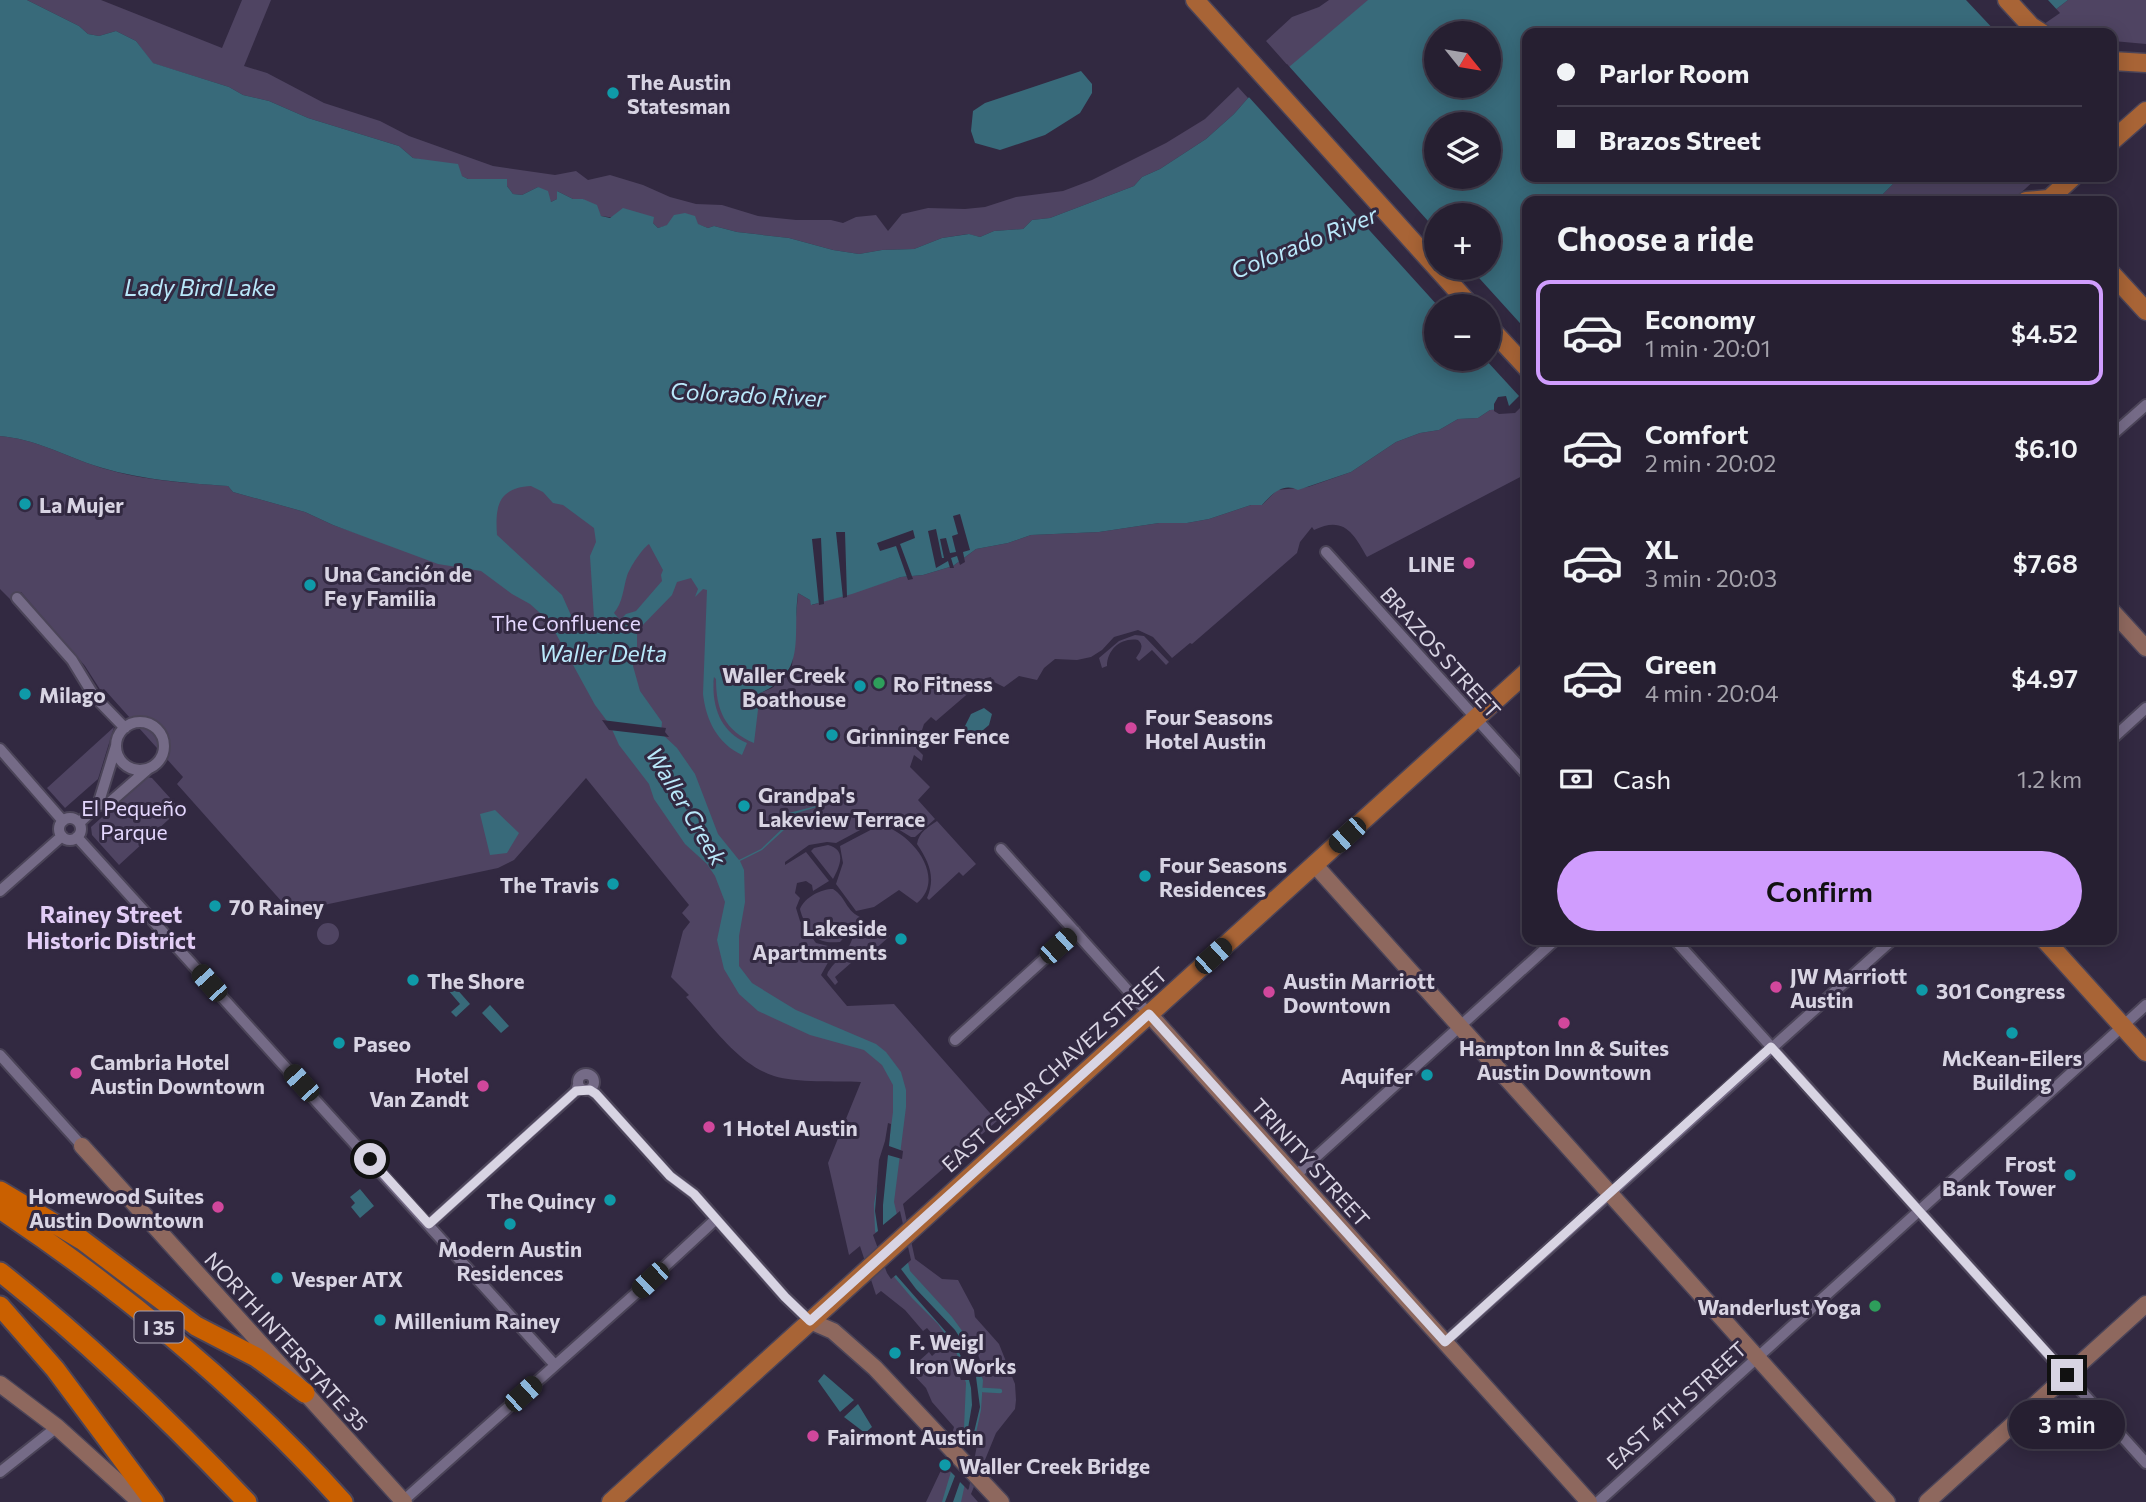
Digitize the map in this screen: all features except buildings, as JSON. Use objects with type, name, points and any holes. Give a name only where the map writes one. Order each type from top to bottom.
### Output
[{"type":"highway","points":[[0,1191],[82,1240],[196,1326],[256,1357],[305,1393]]},
{"type":"highway","name":"I 35","points":[[0,1209],[90,1271],[176,1341],[225,1383],[305,1460],[343,1502]]},
{"type":"highway","points":[[0,1272],[64,1324],[134,1387],[247,1502]]},
{"type":"highway","points":[[0,1306],[55,1369],[153,1502]]},
{"type":"main road","points":[[1195,0],[1460,294]]},
{"type":"main road","points":[[2007,0],[2033,28]]},
{"type":"main road","points":[[2117,61],[2146,63]]},
{"type":"main road","points":[[2117,137],[2146,111]]},
{"type":"main road","points":[[2053,196],[2068,182]]},
{"type":"main road","points":[[2117,279],[2146,311]]},
{"type":"main road","points":[[1501,340],[1522,363]]},
{"type":"main road","points":[[2117,616],[2146,648]]},
{"type":"main road","name":"EAST CESAR CHAVEZ STREET","points":[[611,1502],[1522,676]]},
{"type":"main road","points":[[1314,864],[1888,1502]]},
{"type":"main road","points":[[2050,945],[2146,1052]]},
{"type":"main road","name":"TRINITY STREET","points":[[1149,1014],[1589,1502]]},
{"type":"main road","name":"NORTH INTERSTATE 35","points":[[82,1146],[403,1501]]},
{"type":"main road","points":[[1927,1502],[2146,1304]]},
{"type":"main road","points":[[810,1321],[833,1331],[876,1368],[1001,1502]]},
{"type":"main road","points":[[0,1384],[57,1427],[140,1502]]},
{"type":"street","points":[[2117,431],[2146,405]]},
{"type":"street","name":"BRAZOS STREET","points":[[1326,552],[1522,769]]},
{"type":"street","points":[[17,598],[72,660],[94,696],[125,728]]},
{"type":"street","points":[[2117,734],[2146,708]]},
{"type":"street","points":[[79,823],[98,805],[117,744],[125,728],[140,722],[151,725],[159,731],[163,741],[159,761],[108,804],[98,805]]},
{"type":"street","points":[[117,744],[119,756],[127,765],[138,769],[149,768]]},
{"type":"street","points":[[0,749],[63,821]]},
{"type":"street","points":[[73,819],[79,823],[81,832],[77,838],[68,840],[62,836],[60,827],[63,821],[73,819]]},
{"type":"street","points":[[0,891],[62,836]]},
{"type":"street","points":[[77,838],[555,1366]]},
{"type":"street","name":"TRINITY STREET","points":[[1001,849],[1149,1014]]},
{"type":"street","points":[[955,1040],[1074,931]]},
{"type":"street","points":[[1295,1176],[1550,945]]},
{"type":"street","points":[[1679,945],[2146,1463]]},
{"type":"street","points":[[1445,1342],[1886,945]]},
{"type":"street","name":"EAST 4TH STREET","points":[[1598,1502],[2146,1005]]},
{"type":"street","points":[[0,1055],[82,1146]]},
{"type":"street","points":[[429,1224],[586,1089],[670,1176],[694,1194],[785,1297],[810,1321]]},
{"type":"street","points":[[403,1501],[716,1219]]},
{"type":"street","points":[[0,1472],[57,1427]]},
{"type":"green space","points":[[27,0],[101,0],[222,48],[242,0],[271,0],[244,66],[267,73],[324,103],[380,121],[409,136],[493,166],[555,175],[576,171],[588,180],[610,175],[670,197],[696,204],[722,205],[758,216],[843,223],[856,217],[876,215],[888,231],[902,214],[928,208],[985,207],[1016,197],[1063,191],[1092,180],[1166,143],[1205,119],[1238,87],[1248,98],[1206,139],[1160,169],[1142,177],[1134,186],[1050,218],[1032,220],[1023,229],[994,231],[980,237],[968,234],[942,238],[914,249],[859,254],[789,238],[737,232],[714,226],[708,228],[683,224],[658,228],[653,223],[601,216],[583,199],[573,199],[557,191],[557,199],[551,202],[538,187],[522,195],[513,194],[507,186],[490,179],[468,179],[432,162],[413,158],[399,146],[308,118],[269,101],[243,95],[229,87],[152,63],[136,41],[116,31],[99,36],[88,34],[79,26]]},
{"type":"green space","points":[[1329,0],[1375,0],[1290,68],[1266,41],[1292,17],[1319,7]]},
{"type":"green space","points":[[2068,0],[2146,0],[2146,44],[2117,41],[2117,28],[2032,28]]},
{"type":"green space","points":[[1895,182],[2033,182],[2017,196],[1881,196]]},
{"type":"green space","name":"The Confluence","points":[[1522,406],[1522,476],[1367,557],[1347,529],[1333,525],[1314,530],[1312,527],[1300,542],[1297,553],[1192,644],[1172,658],[1153,637],[1138,630],[1114,637],[1091,657],[1077,660],[1055,659],[1044,668],[1037,680],[1019,676],[1004,687],[992,681],[991,677],[986,678],[936,721],[931,717],[924,724],[916,748],[923,755],[922,761],[914,755],[910,767],[930,787],[918,800],[935,819],[915,837],[911,837],[893,826],[868,817],[862,829],[836,843],[809,845],[785,862],[785,865],[806,852],[829,881],[813,891],[812,885],[806,881],[797,883],[795,893],[800,898],[796,908],[800,921],[816,943],[836,948],[821,975],[847,1006],[894,1004],[997,1121],[903,1204],[915,1259],[942,1279],[958,1280],[975,1317],[999,1344],[1015,1384],[1015,1409],[996,1433],[971,1494],[978,1502],[926,1502],[944,1464],[954,1427],[932,1402],[926,1388],[909,1370],[929,1352],[932,1356],[943,1346],[927,1328],[923,1331],[905,1310],[881,1291],[876,1295],[860,1246],[849,1255],[828,1163],[861,1082],[805,1081],[774,1076],[748,1063],[716,1031],[686,997],[689,995],[671,977],[683,931],[690,922],[682,913],[689,905],[586,778],[514,860],[498,868],[291,912],[177,784],[183,777],[104,689],[101,691],[85,666],[21,592],[11,600],[0,589],[0,436],[36,444],[126,474],[228,486],[233,492],[305,512],[333,525],[417,554],[466,466],[698,502],[711,583],[713,684],[714,676],[758,694],[783,679],[792,666],[798,593],[810,600],[812,605],[901,577],[923,575],[953,566],[976,549],[1031,535],[1099,532],[1159,523],[1187,523],[1209,519],[1251,505],[1262,505],[1277,490],[1308,487],[1351,472],[1396,442],[1420,433],[1439,430],[1458,419],[1478,418],[1490,410]]},
{"type":"green space","points":[[1135,635],[1144,636],[1169,662],[1166,665],[1152,650],[1139,661],[1136,658],[1141,644],[1138,640],[1126,640],[1116,646],[1110,654],[1107,666],[1102,668],[1099,658],[1119,641]]},
{"type":"green space","points":[[114,727],[98,779],[65,808],[47,788]]},
{"type":"green space","name":"El Pequeño Parque","points":[[147,777],[152,778],[180,809],[119,865],[92,835],[91,827]]},
{"type":"green space","points":[[937,821],[976,864],[963,876],[959,872],[929,900],[930,870],[917,844],[922,833]]},
{"type":"green space","points":[[880,825],[903,836],[921,856],[929,881],[926,892],[917,903],[899,890],[874,907],[856,911],[836,884],[843,863],[840,846]]},
{"type":"green space","points":[[828,845],[834,847],[840,855],[840,864],[833,879],[811,851]]},
{"type":"green space","points":[[833,889],[852,912],[862,918],[840,942],[825,942],[811,932],[800,909],[814,894]]},
{"type":"green space","points":[[324,923],[332,923],[339,930],[339,938],[332,945],[324,945],[317,938],[317,930]]},
{"type":"green space","points":[[872,924],[885,930],[890,936],[864,959],[860,955],[835,977],[838,982],[835,985],[827,975],[828,972],[846,951],[857,931]]},
{"type":"water","name":"Lady Bird Lake","points":[[0,0],[27,0],[79,26],[88,34],[99,36],[116,31],[136,41],[153,63],[229,87],[243,95],[269,101],[308,118],[399,146],[413,158],[458,164],[462,176],[468,179],[507,179],[507,186],[513,194],[522,195],[538,187],[548,191],[551,202],[557,199],[557,191],[573,199],[583,199],[597,205],[601,216],[610,218],[623,208],[654,217],[653,223],[658,228],[667,225],[674,215],[685,213],[695,216],[698,224],[708,228],[714,226],[737,232],[789,238],[859,254],[914,249],[942,238],[969,234],[980,237],[994,231],[1023,229],[1032,220],[1050,218],[1134,186],[1142,177],[1160,169],[1206,139],[1248,98],[1368,0],[2068,0],[2032,28],[1522,28],[1522,182],[1895,182],[1881,196],[1522,196],[1522,408],[1490,410],[1478,418],[1458,419],[1439,430],[1420,433],[1396,442],[1351,472],[1298,490],[1283,488],[1262,505],[1251,505],[1209,519],[1099,532],[1031,535],[976,549],[953,566],[923,575],[901,577],[811,605],[810,600],[798,593],[792,664],[775,685],[760,693],[754,743],[736,732],[724,718],[714,677],[714,698],[719,716],[730,732],[747,743],[742,755],[719,737],[710,722],[705,704],[703,694],[707,590],[703,589],[695,597],[698,589],[691,578],[677,582],[672,595],[637,631],[633,666],[640,691],[662,722],[661,733],[677,748],[695,774],[718,834],[739,860],[761,849],[783,828],[781,815],[816,806],[828,799],[817,807],[797,813],[785,829],[762,850],[740,861],[744,870],[745,902],[739,936],[739,966],[752,983],[796,1010],[876,1044],[886,1052],[901,1072],[906,1090],[906,1107],[894,1202],[910,1271],[952,1317],[968,1339],[983,1380],[981,1410],[961,1502],[942,1502],[964,1428],[966,1383],[955,1348],[938,1324],[890,1272],[875,1231],[874,1204],[880,1169],[889,1142],[893,1085],[882,1065],[864,1050],[810,1035],[758,1011],[739,994],[724,969],[717,940],[725,902],[715,876],[707,864],[685,844],[654,799],[649,784],[619,745],[549,621],[530,604],[481,571],[438,564],[305,512],[233,492],[228,486],[126,474],[36,444],[0,436]],"holes":[[[531,486],[594,528],[596,542],[590,556],[594,618],[583,625],[574,622],[562,595],[497,535],[497,515],[501,500],[511,490]],[[649,544],[663,570],[662,581],[636,611],[626,614],[620,620],[614,613],[621,600],[629,572],[636,558]]]},
{"type":"water","points":[[1081,71],[1092,84],[1092,93],[1080,113],[1045,135],[1000,150],[975,143],[971,131],[973,111],[985,103]]},
{"type":"water","points":[[984,708],[992,714],[989,725],[976,736],[968,734],[964,728],[971,714]]},
{"type":"water","points":[[495,810],[519,833],[507,853],[490,855],[480,814]]},
{"type":"water","points":[[447,978],[470,1004],[456,1017],[451,1012],[460,1004],[442,983]]},
{"type":"water","points":[[490,1005],[509,1026],[501,1033],[482,1013]]},
{"type":"water","points":[[360,1189],[374,1206],[360,1218],[351,1207],[355,1203],[350,1197]]},
{"type":"water","points":[[824,1374],[854,1400],[840,1412],[818,1381]]},
{"type":"water","points":[[858,1404],[872,1427],[865,1433],[844,1417]]},
{"type":"pier","points":[[1966,0],[2048,0],[2060,13],[2038,28],[1992,28]]},
{"type":"pier","points":[[1287,64],[1424,217],[1424,280],[1481,280],[1494,294],[1427,294],[1247,95]]},
{"type":"pier","points":[[1501,302],[1522,325],[1522,406],[1515,413],[1499,414],[1494,411],[1498,397],[1506,396],[1509,406],[1519,396],[1496,371],[1501,371]]},
{"type":"pier","points":[[960,514],[970,550],[963,552],[965,562],[960,565],[957,556],[951,558],[954,568],[950,568],[948,561],[936,568],[928,531],[936,529],[942,558],[940,539],[946,538],[950,553],[956,552],[952,536],[958,534],[953,516]]},
{"type":"pier","points":[[913,530],[915,538],[900,544],[913,579],[908,580],[896,546],[880,551],[877,543]]},
{"type":"pier","points":[[836,532],[845,532],[847,597],[843,598]]},
{"type":"pier","points":[[821,538],[824,604],[819,605],[812,539]]},
{"type":"pier","points":[[602,720],[666,728],[665,732],[669,737],[609,730]]},
{"type":"pier","points":[[888,1123],[891,1124],[889,1146],[903,1151],[902,1159],[888,1155],[883,1225],[900,1211],[911,1260],[901,1269],[955,1330],[975,1370],[979,1366],[972,1353],[975,1345],[984,1373],[976,1377],[980,1407],[971,1445],[977,1445],[969,1488],[968,1490],[960,1482],[953,1502],[945,1502],[955,1476],[949,1470],[959,1433],[966,1440],[972,1405],[971,1388],[969,1380],[961,1380],[958,1371],[967,1373],[967,1370],[954,1341],[896,1275],[891,1279],[873,1235],[878,1231],[875,1211],[879,1160]]},
{"type":"waterway","points":[[983,1390],[1000,1391]]},
{"type":"place","name":"The Austin Statesman","points":[[613,93]]},
{"type":"place","name":"La Mujer","points":[[25,504]]},
{"type":"place","name":"LINE","points":[[1469,563]]},
{"type":"place","name":"Una Canción de Fe y Familia","points":[[310,585]]},
{"type":"place","name":"Ro Fitness","points":[[879,683]]},
{"type":"place","name":"Waller Creek Boathouse","points":[[860,686]]},
{"type":"place","name":"Milago","points":[[25,694]]},
{"type":"place","name":"Four Seasons Hotel Austin","points":[[1131,728]]},
{"type":"place","name":"Grinninger Fence","points":[[832,735]]},
{"type":"place","name":"Grandpa's Lakeview Terrace","points":[[744,806]]},
{"type":"place","name":"Four Seasons Residences","points":[[1145,876]]},
{"type":"place","name":"The Travis","points":[[613,884]]},
{"type":"place","name":"70 Rainey","points":[[215,906]]},
{"type":"place","name":"Lakeside Apartmments","points":[[901,939]]},
{"type":"place","name":"The Shore","points":[[413,980]]},
{"type":"place","name":"JW Marriott Austin","points":[[1776,987]]},
{"type":"place","name":"301 Congress","points":[[1922,990]]},
{"type":"place","name":"Austin Marriott Downtown","points":[[1269,992]]},
{"type":"place","name":"Hampton Inn & Suites Austin Downtown","points":[[1564,1023]]},
{"type":"place","name":"McKean-Eilers Building","points":[[2012,1033]]},
{"type":"place","name":"Paseo","points":[[339,1043]]},
{"type":"place","name":"Cambria Hotel Austin Downtown","points":[[76,1073]]},
{"type":"place","name":"Aquifer","points":[[1427,1075]]},
{"type":"place","name":"Hotel Van Zandt","points":[[483,1086]]},
{"type":"place","name":"1 Hotel Austin","points":[[709,1127]]},
{"type":"place","name":"Frost Bank Tower","points":[[2070,1175]]},
{"type":"place","name":"The Quincy","points":[[610,1200]]},
{"type":"place","name":"Homewood Suites Austin Downtown","points":[[218,1207]]},
{"type":"place","name":"Modern Austin Residences","points":[[510,1224]]},
{"type":"place","name":"Vesper ATX","points":[[277,1278]]},
{"type":"place","name":"Wanderlust Yoga","points":[[1875,1306]]},
{"type":"place","name":"Millenium Rainey","points":[[380,1320]]},
{"type":"place","name":"F. Weigl Iron Works","points":[[895,1353]]},
{"type":"place","name":"Fairmont Austin","points":[[813,1436]]},
{"type":"place","name":"Waller Creek Bridge","points":[[945,1465]]},
{"type":"district","name":"Rainey Street Historic District","points":[[111,927]]},
{"type":"route","points":[[370,1159],[429,1224],[576,1091],[590,1090],[670,1176],[694,1194],[785,1297],[810,1321],[1149,1014],[1445,1342],[1771,1047],[2067,1375]]},
{"type":"water label","name":"Colorado River","points":[[1304,242]]},
{"type":"water label","name":"Colorado River","points":[[748,394]]},
{"type":"water label","name":"Waller Delta","points":[[603,653]]},
{"type":"water label","name":"Waller Creek","points":[[687,806]]}]
